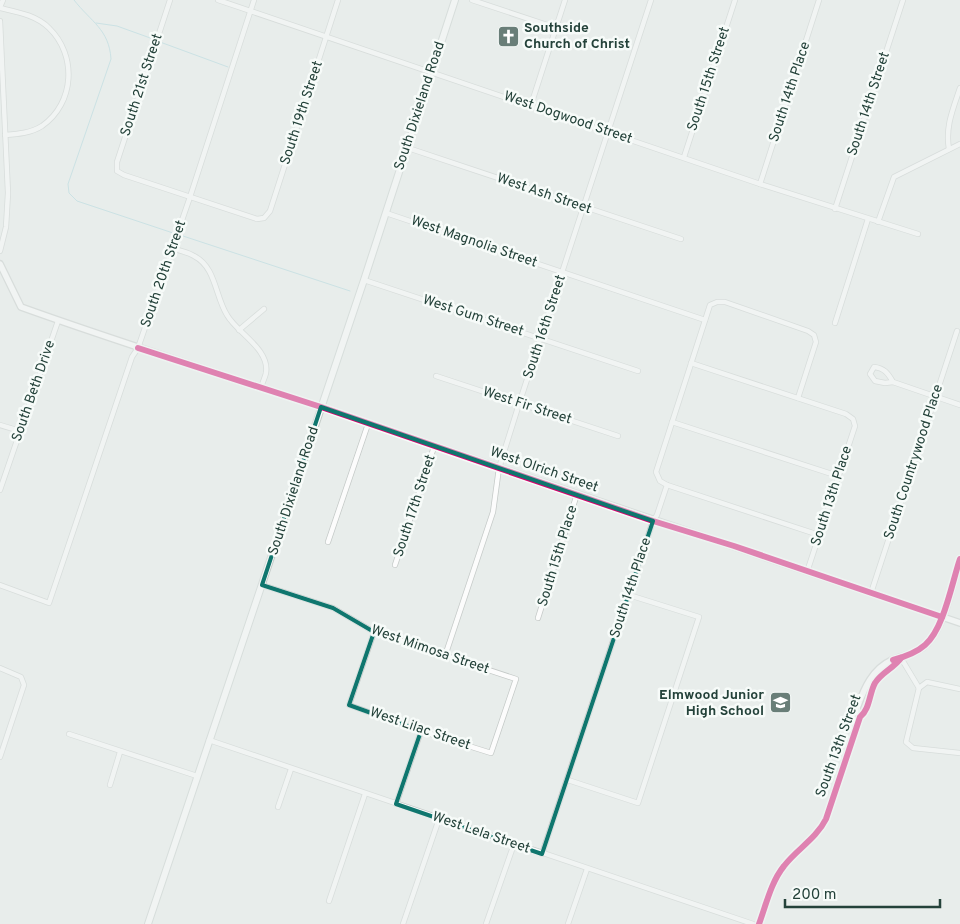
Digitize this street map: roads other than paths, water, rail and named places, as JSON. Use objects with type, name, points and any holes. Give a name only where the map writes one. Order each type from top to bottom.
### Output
[{"type":"main road","name":"South Dixieland Road","points":[[148,924],[408,148],[455,0]]},
{"type":"street","points":[[3,0],[0,7],[33,17],[49,27],[61,42],[68,58],[69,77],[62,104],[54,115],[41,126],[26,133],[5,135]]},
{"type":"street","name":"South 21st Street","points":[[170,0],[117,162],[118,171],[124,175],[190,197]]},
{"type":"street","name":"West Dogwood Street","points":[[218,0],[432,71],[760,184],[918,234]]},
{"type":"street","name":"South 20th Street","points":[[0,585],[49,603],[132,357],[138,348],[190,197],[254,0]]},
{"type":"street","name":"South 19th Street","points":[[190,197],[257,219],[264,218],[270,211],[338,0]]},
{"type":"street","points":[[472,0],[556,28]]},
{"type":"street","points":[[531,105],[565,0]]},
{"type":"street","name":"South 16th Street","points":[[444,656],[493,512],[500,468],[519,404],[651,0]]},
{"type":"street","name":"South 15th Street","points":[[684,157],[735,0]]},
{"type":"street","name":"South 14th Place","points":[[760,184],[819,0]]},
{"type":"street","name":"South 14th Street","points":[[835,209],[903,0]]},
{"type":"street","points":[[0,22],[8,193],[6,228],[0,251]]},
{"type":"street","points":[[949,149],[947,138],[948,125],[960,88]]},
{"type":"street","points":[[878,222],[894,178],[960,144]]},
{"type":"street","name":"West Ash Street","points":[[408,148],[681,239]]},
{"type":"street","name":"West Magnolia Street","points":[[386,213],[705,320]]},
{"type":"street","points":[[835,323],[868,219]]},
{"type":"street","points":[[172,248],[194,255],[207,267],[227,316],[260,352],[265,362],[266,372],[261,388]]},
{"type":"street","name":"West Olrich Street","points":[[0,264],[20,307],[960,623]]},
{"type":"street","name":"West Gum Street","points":[[364,280],[638,371]]},
{"type":"street","points":[[691,363],[798,398],[816,340],[814,335],[808,331],[725,302],[717,302],[710,305],[691,363],[656,472],[660,481],[667,485],[819,536]]},
{"type":"street","points":[[240,330],[264,308]]},
{"type":"street","name":"South Beth Drive","points":[[0,490],[58,321]]},
{"type":"street","name":"South Countrywood Place","points":[[871,593],[957,331]]},
{"type":"street","points":[[893,382],[882,368],[874,367],[870,374],[875,381],[893,382],[960,405]]},
{"type":"street","name":"West Fir Street","points":[[436,376],[618,436]]},
{"type":"street","name":"South 13th Place","points":[[798,398],[846,414],[852,419],[855,426],[807,572]]},
{"type":"street","points":[[672,422],[838,476]]},
{"type":"street","points":[[328,542],[368,424]]},
{"type":"street","points":[[0,425],[20,431]]},
{"type":"street","name":"South 17th Street","points":[[395,566],[434,447]]},
{"type":"street","points":[[0,464],[8,466]]},
{"type":"street","name":"South 14th Place","points":[[542,854],[653,521],[657,515],[667,485]]},
{"type":"street","name":"South 15th Place","points":[[538,618],[577,494]]},
{"type":"street","name":"South 13th Street","points":[[759,924],[778,874],[790,859],[820,831],[826,819],[860,717],[857,708],[866,686],[879,668],[892,660],[901,658],[925,646],[933,636],[942,617],[960,559]]},
{"type":"street","name":"West Mimosa Street","points":[[262,585],[333,608],[374,632],[516,679],[491,753]]},
{"type":"street","points":[[568,780],[638,803],[699,617],[629,595]]},
{"type":"street","name":"West Lilac Street","points":[[374,632],[349,705],[421,731],[491,753]]},
{"type":"street","points":[[901,658],[919,688]]},
{"type":"street","points":[[0,668],[21,677],[24,685],[0,757]]},
{"type":"street","points":[[960,688],[927,682],[919,688],[906,742],[913,748],[960,753]]},
{"type":"street","points":[[396,804],[421,731]]},
{"type":"street","points":[[69,734],[197,776]]},
{"type":"street","name":"West Lela Street","points":[[209,740],[753,924]]},
{"type":"street","points":[[110,785],[120,752]]},
{"type":"street","points":[[278,807],[291,769]]},
{"type":"street","points":[[329,901],[365,794]]},
{"type":"street","points":[[403,924],[439,819]]},
{"type":"street","points":[[486,924],[514,844]]},
{"type":"street","points":[[568,924],[587,869]]},
{"type":"waterway","points":[[74,0],[103,33],[110,49],[111,59],[68,184],[69,193],[77,201],[176,234]]},
{"type":"waterway","points":[[96,23],[117,26],[153,39]]},
{"type":"waterway","points":[[160,42],[228,67]]},
{"type":"waterway","points":[[180,235],[350,291]]},
{"type":"place","name":"Southside Church of Christ","points":[[508,36]]},
{"type":"place","name":"Elmwood Junior High School","points":[[780,703]]}]
